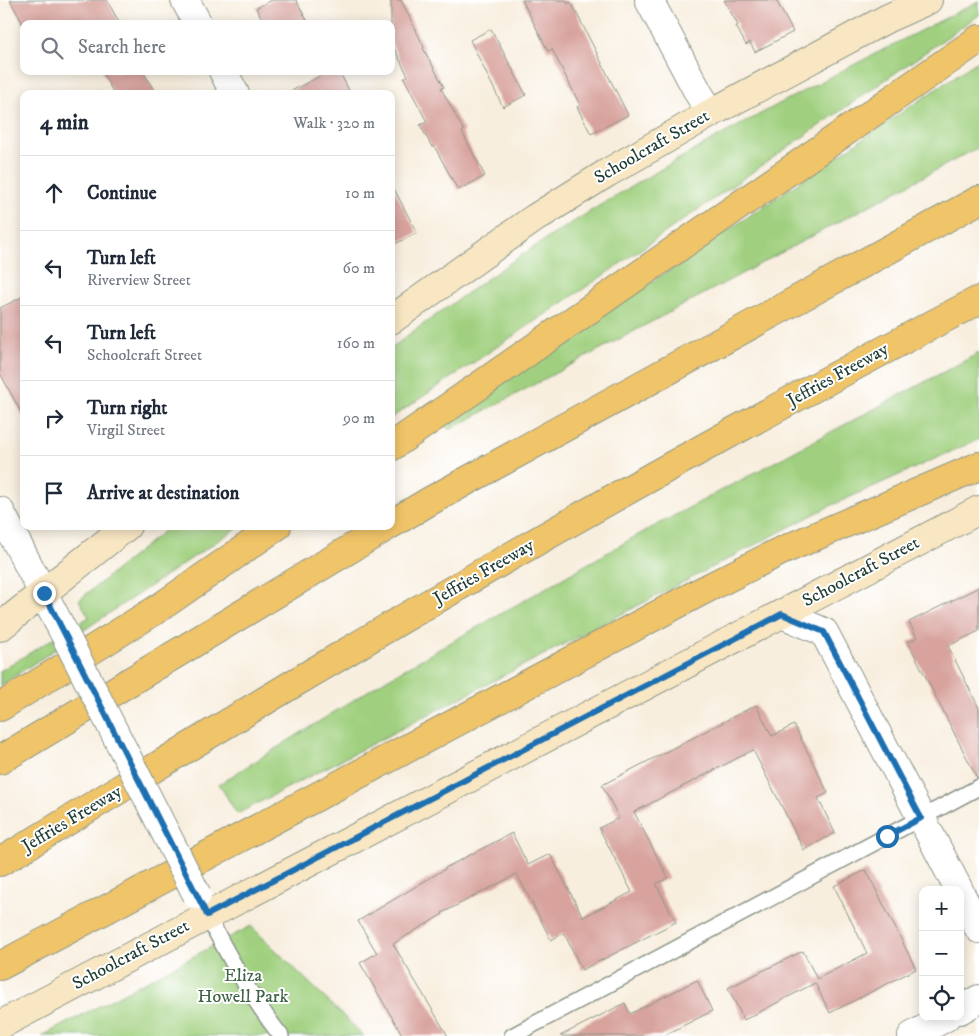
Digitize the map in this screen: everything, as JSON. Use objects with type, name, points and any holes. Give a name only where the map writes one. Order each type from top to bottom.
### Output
[{"type":"highway","points":[[395,444],[979,40]]},
{"type":"highway","points":[[395,522],[979,200]]},
{"type":"highway","name":"Jeffries Freeway","points":[[0,862],[330,662],[541,539],[856,365],[979,300]]},
{"type":"highway","points":[[0,966],[700,592],[797,544],[979,466]]},
{"type":"highway","points":[[0,707],[159,608],[270,530]]},
{"type":"highway","points":[[0,760],[381,530]]},
{"type":"main road","name":"Schoolcraft Street","points":[[395,317],[535,218],[607,173],[711,113],[888,18],[928,0]]},
{"type":"main road","name":"Schoolcraft Street","points":[[0,1025],[202,905],[782,614],[979,510]]},
{"type":"main road","points":[[0,627],[122,530]]},
{"type":"street","points":[[185,0],[196,20]]},
{"type":"street","points":[[649,0],[711,113]]},
{"type":"street","points":[[225,75],[233,90]]},
{"type":"street","points":[[0,511],[44,593],[202,905]]},
{"type":"street","points":[[782,614],[824,632],[956,886]]},
{"type":"street","points":[[964,900],[979,928]]},
{"type":"street","points":[[964,1008],[979,999]]},
{"type":"street","points":[[912,1036],[939,1021]]},
{"type":"lane","points":[[512,1036],[979,787]]},
{"type":"lane","points":[[202,905],[224,948],[261,1011],[281,1036]]},
{"type":"green space","points":[[979,1],[979,15],[595,281],[395,415],[395,346],[408,335],[530,249],[600,205],[707,143]]},
{"type":"green space","points":[[979,60],[979,147],[449,430],[443,424]]},
{"type":"green space","points":[[979,353],[979,439],[828,507],[237,814],[219,784],[387,679],[638,535]]},
{"type":"green space","points":[[165,530],[234,530],[0,686],[0,671],[89,617],[79,600]]},
{"type":"green space","name":"Eliza Howell Park","points":[[251,926],[364,1036],[42,1036]]},
{"type":"building","points":[[10,0],[107,0],[118,20],[21,20]]},
{"type":"building","points":[[272,0],[296,0],[307,20],[263,20],[256,8]]},
{"type":"building","points":[[391,0],[401,0],[423,48],[444,87],[441,88],[464,131],[462,132],[485,176],[458,190],[420,125],[427,122],[404,78],[408,76],[395,50],[395,20],[391,20]]},
{"type":"building","points":[[522,0],[566,0],[568,4],[571,2],[628,115],[591,134],[577,107],[580,105],[552,49],[548,51]]},
{"type":"building","points":[[724,0],[776,0],[793,32],[755,52],[750,42],[746,45],[736,26],[738,25]]},
{"type":"building","points":[[491,29],[526,95],[503,107],[470,40]]},
{"type":"building","points":[[104,75],[145,75],[154,90],[112,90]]},
{"type":"building","points":[[322,75],[341,75],[349,90],[293,90]]},
{"type":"building","points":[[395,191],[417,233],[395,244]]},
{"type":"building","points":[[20,298],[20,410],[0,373],[0,308]]},
{"type":"building","points":[[979,587],[979,631],[948,646],[979,708],[979,778],[977,778],[908,642],[917,638],[909,622]]},
{"type":"building","points":[[756,705],[772,736],[794,725],[828,793],[818,798],[835,833],[804,850],[753,750],[634,812],[668,878],[656,884],[676,922],[582,970],[564,933],[551,940],[517,874],[442,913],[393,944],[448,1036],[403,1036],[360,963],[377,953],[358,921],[445,868],[512,833],[528,865],[550,854],[583,917],[632,892],[599,828],[619,818],[602,785]]},
{"type":"building","points":[[866,870],[916,969],[830,1013],[815,983],[744,1020],[728,988],[803,951],[817,979],[867,953],[834,886]]},
{"type":"building","points":[[697,980],[712,1011],[663,1036],[560,1036],[625,1003],[630,1014]]},
{"type":"route","points":[[44,593],[207,915],[782,614],[824,632],[921,818],[887,836]]}]
